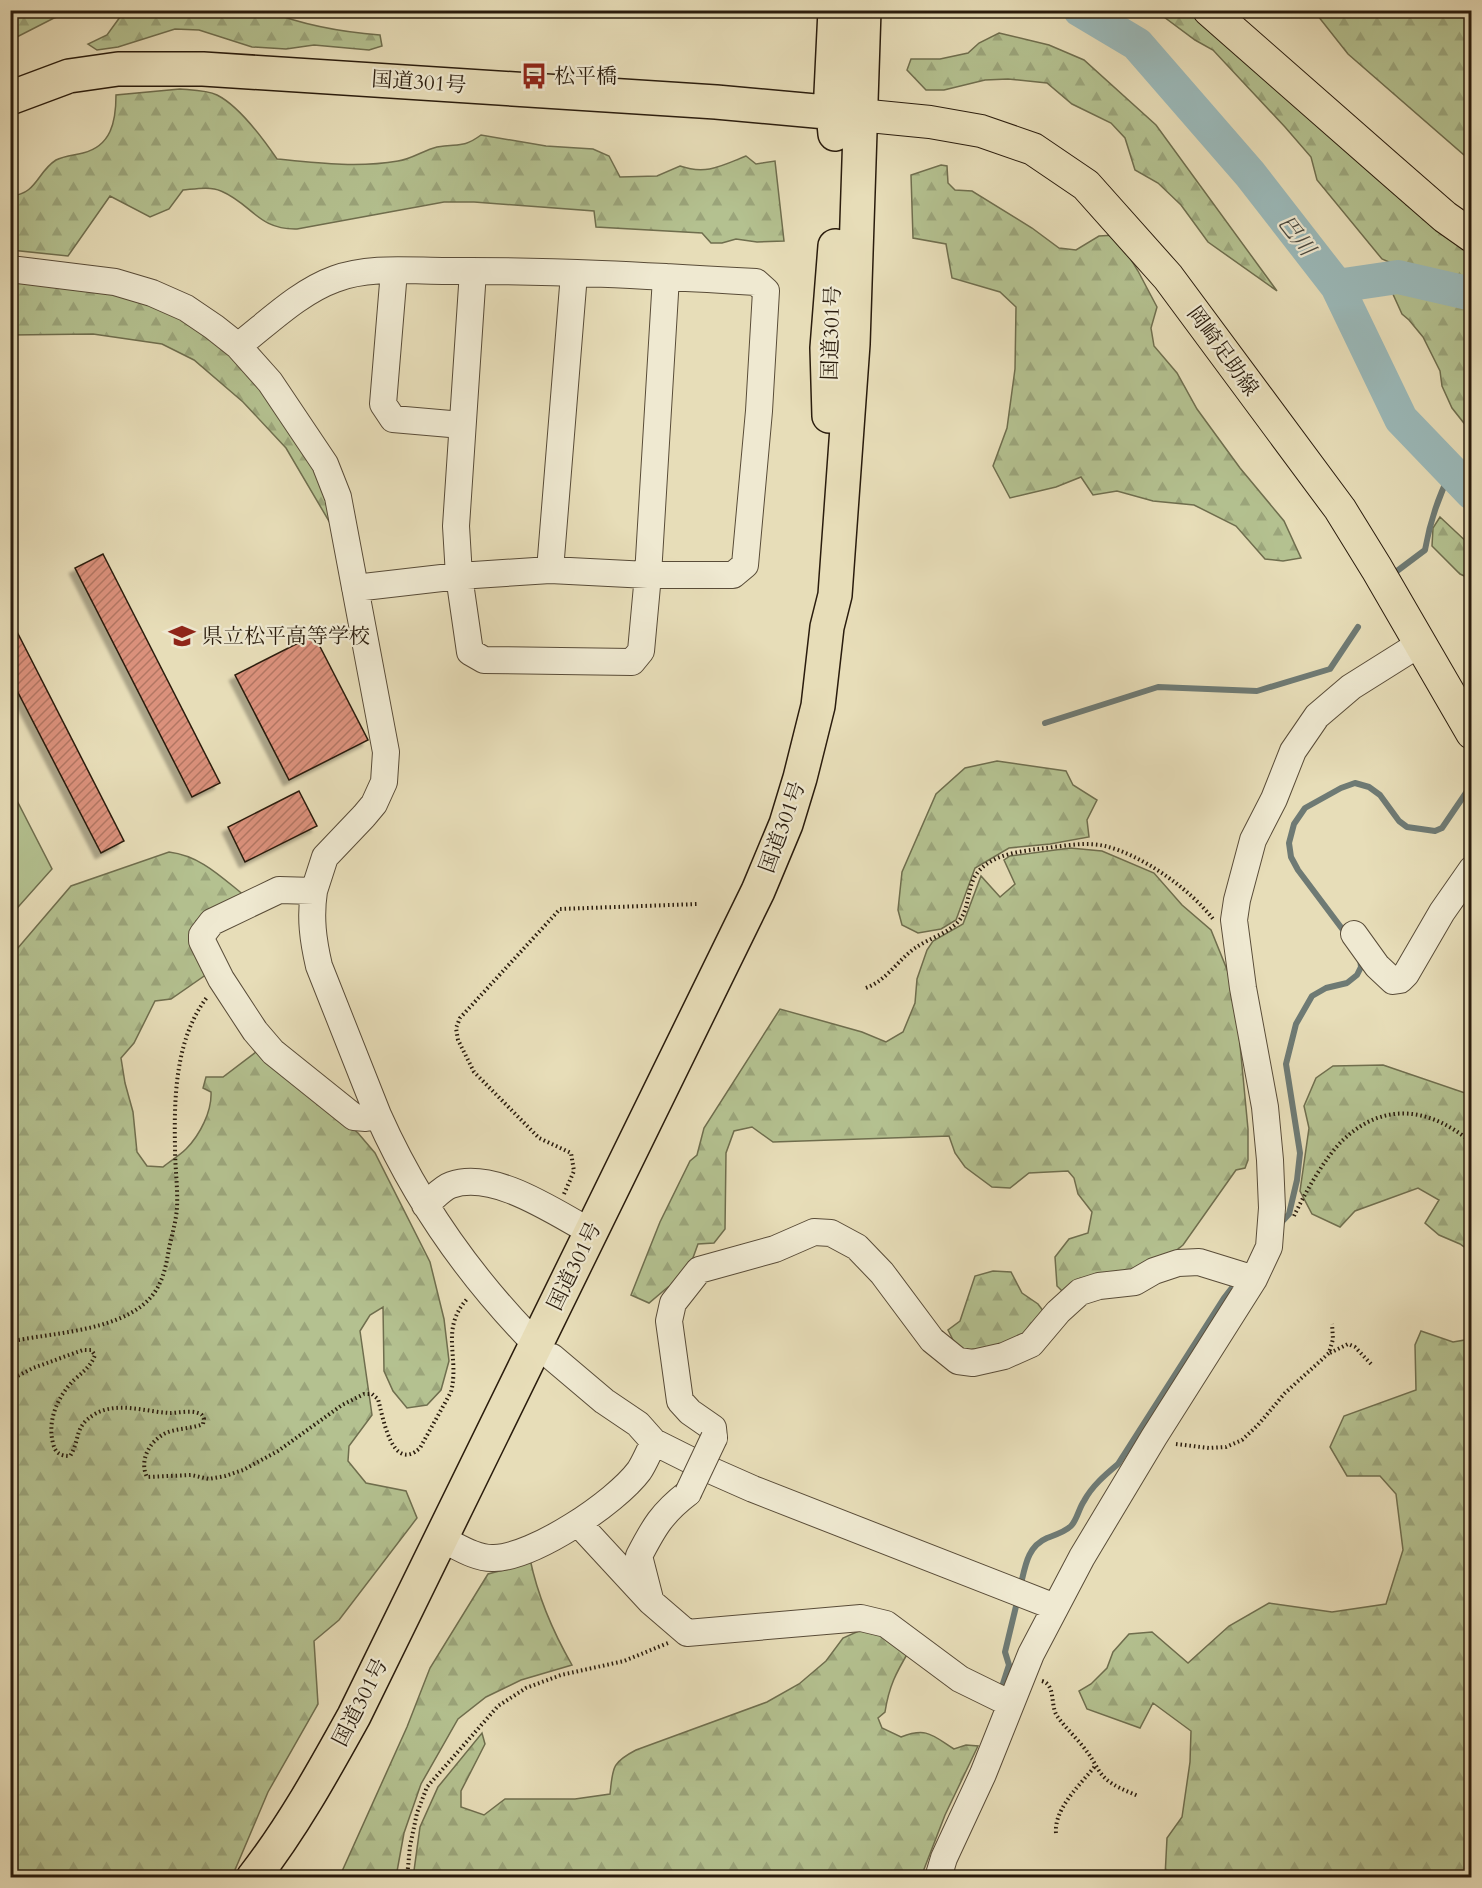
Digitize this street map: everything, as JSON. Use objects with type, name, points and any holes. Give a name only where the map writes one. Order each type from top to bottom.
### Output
[{"type":"highway","name":"国道301号","points":[[836,10],[846,104]]},
{"type":"highway","name":"国道301号","points":[[253,1878],[274,1851],[354,1716],[758,891],[786,824],[818,706],[827,627],[824,605],[829,486],[827,348],[835,255],[836,138],[846,104],[864,10]]},
{"type":"highway","name":"国道301号","points":[[10,98],[69,76],[118,69],[202,69],[680,99],[846,104]]},
{"type":"main road","points":[[1209,10],[1398,176],[1472,236]]},
{"type":"main road","name":"岡崎足助線","points":[[846,104],[981,131],[1033,149],[1086,185],[1168,277],[1340,509],[1421,643],[1472,734]]},
{"type":"street","points":[[10,269],[115,282],[152,293],[186,308],[238,346],[270,382],[325,464],[338,497],[386,752],[384,782],[374,804],[325,857],[314,891],[311,915],[313,941],[319,966],[378,1115],[398,1159],[425,1205],[481,1284],[526,1334]]},
{"type":"street","points":[[394,271],[383,404],[393,418],[462,425]]},
{"type":"street","points":[[238,346],[315,286],[338,278],[364,273],[473,271],[666,277],[756,282],[766,291],[759,411],[745,565],[733,575],[648,575],[550,570],[459,576],[355,588]]},
{"type":"street","points":[[473,271],[456,526],[459,576],[470,652],[484,660],[632,662],[641,651],[648,575],[666,277]]},
{"type":"street","points":[[550,570],[574,274]]},
{"type":"street","points":[[938,1878],[944,1858],[982,1774],[1030,1654],[1082,1557],[1154,1437],[1254,1279],[1262,1265],[1269,1244],[1271,1196],[1265,1107],[1236,944],[1234,920],[1243,872],[1253,840],[1274,799],[1293,751],[1317,716],[1350,687],[1421,643]]},
{"type":"street","points":[[1354,933],[1377,966],[1393,981],[1400,980],[1472,869]]},
{"type":"street","points":[[314,891],[279,890],[212,922],[202,935],[202,940],[221,979],[255,1031],[273,1052],[354,1117],[366,1118],[378,1115]]},
{"type":"street","points":[[425,1205],[450,1185],[476,1182],[501,1185],[591,1232]]},
{"type":"street","points":[[651,1602],[639,1556],[657,1523],[671,1506],[688,1493],[714,1438],[713,1428],[690,1412],[680,1401],[669,1321],[673,1303],[699,1270],[775,1249],[814,1232],[831,1233],[857,1247],[882,1273],[932,1340],[958,1361],[973,1362],[1004,1356],[1031,1344],[1058,1312],[1080,1293],[1099,1286],[1135,1282],[1154,1271],[1178,1263],[1199,1262],[1254,1279]]},
{"type":"street","points":[[552,1357],[604,1401],[638,1424],[654,1442],[710,1470],[1055,1607]]},
{"type":"street","points":[[442,1539],[469,1552],[492,1558],[516,1554],[578,1523],[615,1494],[639,1471],[654,1442]]},
{"type":"street","points":[[578,1523],[651,1602],[687,1633],[861,1618],[886,1624],[960,1679],[1011,1704]]},
{"type":"path","points":[[866,988],[891,972],[916,947],[960,921],[972,883],[979,871],[1010,852],[1083,844],[1104,846],[1128,854],[1160,872],[1195,900],[1212,916],[1228,942],[1236,944]]},
{"type":"path","points":[[556,1213],[574,1171],[571,1153],[539,1138],[474,1072],[458,1040],[456,1028],[460,1018],[560,909],[698,904]]},
{"type":"path","points":[[10,1343],[87,1328],[125,1316],[144,1304],[160,1285],[177,1208],[176,1088],[186,1038],[198,1008],[221,979]]},
{"type":"path","points":[[1269,1244],[1280,1245],[1308,1187],[1343,1140],[1364,1124],[1394,1113],[1415,1113],[1443,1124],[1472,1143]]},
{"type":"path","points":[[10,1380],[33,1368],[83,1350],[91,1350],[95,1355],[92,1364],[61,1395],[54,1412],[53,1443],[57,1452],[63,1456],[70,1456],[74,1450],[77,1434],[82,1424],[105,1409],[130,1408],[166,1413],[195,1412],[201,1414],[204,1419],[203,1424],[163,1434],[154,1443],[145,1455],[143,1469],[147,1477],[191,1475],[209,1479],[243,1470],[278,1451],[324,1416],[363,1394],[372,1395],[378,1399],[392,1445],[405,1456],[412,1456],[420,1448],[451,1392],[453,1383],[451,1339],[454,1316],[458,1308],[481,1284]]},
{"type":"path","points":[[1329,1353],[1333,1340],[1332,1324]]},
{"type":"path","points":[[1154,1437],[1167,1443],[1209,1448],[1226,1447],[1242,1440],[1285,1393],[1329,1353],[1342,1345],[1348,1344],[1355,1347],[1372,1365]]},
{"type":"path","points":[[407,1878],[410,1845],[417,1813],[427,1787],[498,1706],[526,1688],[561,1675],[624,1661],[687,1633]]},
{"type":"path","points":[[1021,1677],[1046,1681],[1050,1686],[1053,1708],[1057,1715],[1089,1754],[1103,1777],[1138,1796]]},
{"type":"path","points":[[1056,1833],[1055,1824],[1058,1815],[1096,1765]]},
{"type":"green space","points":[[11,10],[77,11],[54,18],[11,40]]},
{"type":"green space","points":[[118,11],[267,11],[322,27],[380,35],[382,46],[369,50],[314,45],[286,49],[252,47],[199,30],[175,29],[118,47],[97,50],[88,44],[107,35],[120,17]]},
{"type":"green space","points":[[1156,11],[1188,11],[1240,54],[1407,205],[1471,252],[1471,283],[1409,271],[1382,259],[1317,180],[1311,157],[1285,127],[1213,50],[1195,40]]},
{"type":"green space","points":[[1314,11],[1471,11],[1471,161],[1348,54]]},
{"type":"green space","points":[[999,33],[1049,45],[1084,60],[1156,125],[1277,291],[1208,242],[1181,205],[1158,183],[1135,170],[1125,138],[1111,123],[1072,104],[1047,83],[1008,79],[985,80],[944,90],[926,90],[907,70],[911,59],[940,59],[968,53],[979,43]]},
{"type":"green space","points":[[180,89],[209,92],[225,100],[250,124],[277,159],[337,164],[383,163],[403,160],[437,147],[464,144],[481,135],[546,146],[593,149],[609,156],[620,177],[657,176],[680,166],[689,169],[706,169],[746,156],[756,164],[775,161],[784,241],[757,242],[736,239],[711,243],[702,233],[596,227],[594,211],[474,202],[444,202],[297,229],[284,228],[264,221],[232,196],[221,191],[202,188],[183,190],[169,209],[150,217],[110,196],[68,256],[11,250],[11,196],[32,187],[56,160],[92,150],[100,145],[106,139],[113,123],[116,95]]},
{"type":"green space","points":[[941,165],[947,166],[948,183],[955,190],[972,191],[1032,228],[1059,248],[1076,250],[1099,236],[1116,235],[1157,307],[1151,328],[1154,346],[1177,373],[1197,409],[1240,468],[1284,521],[1301,558],[1283,561],[1265,559],[1236,526],[1194,505],[1153,501],[1117,491],[1093,495],[1081,477],[1056,487],[1010,498],[993,466],[1007,428],[1015,369],[1016,307],[1000,292],[952,278],[946,244],[913,238],[911,175]]},
{"type":"green space","points":[[11,278],[115,292],[154,302],[210,335],[262,386],[316,464],[333,528],[286,448],[243,402],[194,360],[162,344],[93,334],[11,335]]},
{"type":"green space","points":[[1398,288],[1416,294],[1471,299],[1471,432],[1452,408],[1442,386],[1440,371],[1423,337],[1402,314],[1392,292]]},
{"type":"green space","points":[[1440,517],[1471,546],[1471,579],[1460,574],[1432,546],[1433,528]]},
{"type":"green space","points":[[997,761],[1066,771],[1073,785],[1097,800],[1087,820],[1089,837],[1009,848],[975,868],[956,920],[941,929],[918,933],[902,925],[898,910],[902,872],[936,794],[965,768]]},
{"type":"green space","points":[[10,787],[52,869],[11,915],[10,915]]},
{"type":"green space","points":[[1070,848],[1102,851],[1154,873],[1182,905],[1211,930],[1228,972],[1239,1034],[1248,1129],[1248,1160],[1245,1168],[1236,1170],[1183,1245],[1169,1256],[1138,1269],[1064,1293],[1057,1286],[1055,1257],[1069,1239],[1088,1233],[1092,1212],[1078,1194],[1074,1178],[1068,1171],[1029,1173],[1010,1188],[992,1187],[965,1167],[955,1153],[949,1136],[773,1142],[752,1127],[734,1131],[726,1153],[725,1229],[714,1243],[698,1244],[686,1277],[668,1287],[649,1303],[631,1295],[660,1222],[690,1161],[697,1155],[704,1128],[780,1009],[862,1032],[886,1042],[903,1032],[915,1003],[917,979],[927,950],[933,941],[963,924],[981,876],[1000,897],[1015,884],[1004,860],[1010,856]]},
{"type":"green space","points":[[169,852],[201,863],[245,896],[196,921],[193,936],[207,974],[171,999],[155,1001],[134,1043],[121,1058],[133,1112],[137,1152],[147,1166],[163,1167],[180,1154],[196,1137],[207,1115],[211,1092],[203,1088],[206,1077],[223,1077],[256,1052],[264,1051],[358,1133],[375,1153],[430,1262],[444,1319],[449,1361],[441,1390],[427,1405],[407,1408],[393,1391],[384,1371],[383,1307],[370,1315],[360,1331],[372,1415],[349,1446],[348,1461],[366,1483],[406,1491],[417,1518],[339,1620],[314,1641],[318,1704],[268,1792],[232,1877],[11,1878],[11,956],[71,886]]},
{"type":"green space","points":[[1383,1065],[1471,1095],[1471,1252],[1460,1244],[1439,1235],[1425,1223],[1439,1200],[1418,1188],[1355,1211],[1340,1227],[1312,1214],[1300,1191],[1309,1128],[1304,1106],[1316,1078],[1333,1066]]},
{"type":"green space","points":[[993,1271],[1011,1272],[1022,1293],[1038,1304],[1047,1316],[1026,1338],[969,1357],[956,1346],[948,1330],[960,1321],[975,1276]]},
{"type":"green space","points":[[1421,1331],[1453,1342],[1471,1339],[1471,1877],[1165,1877],[1167,1838],[1182,1817],[1190,1762],[1191,1731],[1153,1703],[1140,1728],[1087,1709],[1079,1691],[1091,1684],[1107,1668],[1113,1652],[1129,1634],[1152,1632],[1188,1663],[1229,1626],[1269,1603],[1332,1612],[1386,1604],[1403,1550],[1396,1494],[1380,1476],[1347,1476],[1330,1447],[1344,1416],[1416,1390],[1415,1345]]},
{"type":"green space","points":[[530,1559],[547,1614],[572,1665],[521,1680],[486,1697],[458,1719],[421,1784],[404,1833],[396,1877],[339,1878],[407,1727],[430,1668],[488,1574]]},
{"type":"green space","points":[[861,1630],[880,1635],[909,1651],[894,1680],[885,1712],[878,1718],[882,1728],[901,1737],[917,1733],[929,1734],[954,1749],[966,1745],[978,1746],[945,1815],[921,1877],[730,1878],[728,1873],[701,1878],[413,1878],[420,1827],[438,1787],[482,1733],[485,1744],[461,1791],[461,1807],[484,1815],[505,1799],[575,1799],[610,1794],[615,1767],[628,1755],[636,1750],[767,1702],[799,1684],[826,1661],[843,1638]]},
{"type":"building","points":[[103,554],[220,783],[192,797],[75,568]]},
{"type":"building","points":[[11,620],[124,841],[101,853],[10,677]]},
{"type":"building","points":[[314,635],[368,740],[289,780],[235,675]]},
{"type":"building","points":[[299,791],[317,826],[245,862],[228,827]]},
{"type":"waterway","name":"巴川","points":[[1080,10],[1137,44],[1250,174],[1337,286],[1401,419],[1472,493]]},
{"type":"waterway","points":[[1337,286],[1398,277],[1472,294]]},
{"type":"waterway","points":[[1397,571],[1425,550],[1435,510],[1451,472]]},
{"type":"waterway","points":[[1045,723],[1158,687],[1257,691],[1330,669],[1358,627]]},
{"type":"waterway","points":[[1346,934],[1298,870],[1291,857],[1289,843],[1294,824],[1305,808],[1355,783],[1369,787],[1380,795],[1399,821],[1407,827],[1435,831],[1442,828],[1472,784]]},
{"type":"waterway","points":[[1280,1224],[1289,1214],[1297,1180],[1300,1153],[1286,1064],[1296,1024],[1312,996],[1326,988],[1347,983],[1357,975],[1361,967],[1360,958]]},
{"type":"waterway","points":[[1020,1588],[1025,1566],[1035,1547],[1071,1526],[1087,1496],[1099,1481],[1118,1464],[1224,1298],[1238,1280]]},
{"type":"waterway","points":[[1000,1693],[1009,1665],[1005,1652],[1018,1598]]},
{"type":"place","name":"松平橋","points":[[534,76]]},
{"type":"place","name":"県立松平高等学校","points":[[182,636]]}]
